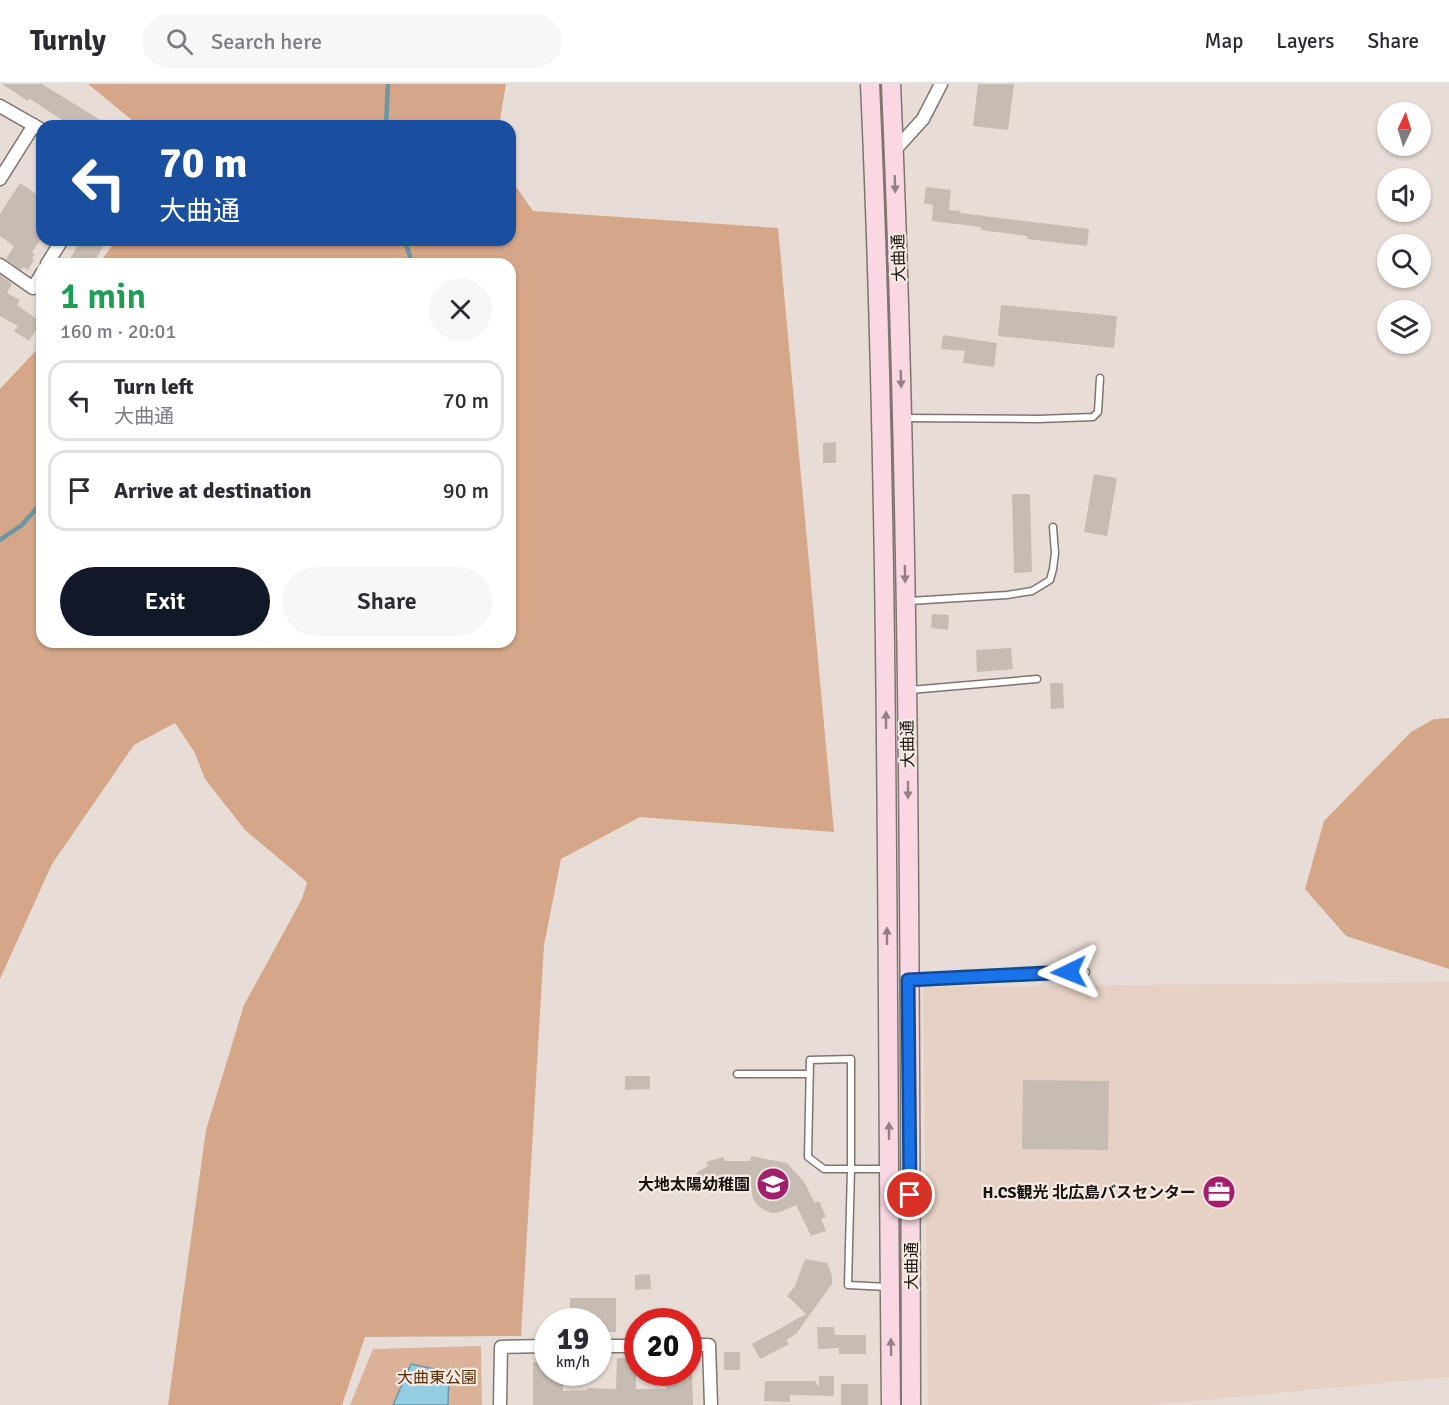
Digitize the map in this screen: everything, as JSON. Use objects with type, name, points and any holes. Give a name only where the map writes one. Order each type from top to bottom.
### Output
[{"type":"street","name":"大曲通","points":[[870,84],[885,589],[891,1405]]},
{"type":"street","name":"大曲通","points":[[891,84],[906,602],[911,1405]]},
{"type":"street","points":[[894,151],[923,119],[941,84]]},
{"type":"street","points":[[0,106],[36,126]]},
{"type":"street","points":[[0,180],[36,130]]},
{"type":"street","points":[[0,265],[33,288],[36,283]]},
{"type":"street","points":[[702,1345],[709,1345],[711,1405]]},
{"type":"street","points":[[500,1405],[501,1347],[534,1346]]},
{"type":"lane","points":[[902,418],[1093,417],[1098,412],[1100,378]]},
{"type":"lane","points":[[906,602],[1007,595],[1032,591],[1050,580],[1055,553],[1053,527]]},
{"type":"lane","points":[[907,691],[1036,679]]},
{"type":"lane","points":[[908,980],[1086,972]]},
{"type":"lane","points":[[889,1170],[851,1169],[824,1169],[808,1157],[810,1060],[851,1059],[851,1169],[848,1285],[890,1287]]},
{"type":"lane","points":[[737,1074],[810,1074]]},
{"type":"shaded area","points":[[88,84],[506,84],[500,120],[132,120]]},
{"type":"shaded area","points":[[516,187],[533,211],[778,228],[834,832],[640,817],[561,859],[544,945],[521,1336],[365,1337],[342,1405],[168,1405],[206,1130],[244,1005],[302,899],[307,882],[245,830],[205,779],[195,753],[175,723],[134,745],[52,864],[0,979],[0,389],[36,350],[36,648],[516,648],[516,258],[103,258],[112,246],[516,246]]},
{"type":"shaded area","points":[[1449,718],[1449,969],[1346,936],[1305,889],[1324,821],[1411,732],[1434,719]]},
{"type":"shaded area","points":[[1449,982],[1449,1377],[1151,1405],[928,1405],[923,987]]},
{"type":"green space","name":"大曲東公園","points":[[481,1346],[482,1405],[350,1405],[373,1349]]},
{"type":"water","points":[[411,1364],[449,1372],[448,1405],[393,1405]]},
{"type":"building","points":[[2,84],[42,84],[100,120],[62,120],[29,98],[28,101]]},
{"type":"building","points":[[978,84],[1014,84],[1008,130],[973,126]]},
{"type":"building","points":[[20,183],[36,194],[36,246],[32,252],[35,254],[32,258],[34,260],[28,270],[23,267],[21,270],[6,259],[14,246],[0,236],[0,214]]},
{"type":"building","points":[[926,187],[951,190],[949,210],[960,211],[960,213],[1089,229],[1087,246],[1027,239],[1027,236],[981,230],[981,227],[932,221],[933,205],[924,203]]},
{"type":"building","points":[[78,246],[104,246],[96,258],[70,258]]},
{"type":"building","points":[[0,275],[12,284],[7,293],[20,300],[17,305],[36,318],[36,330],[29,341],[14,331],[18,326],[0,316]]},
{"type":"building","points":[[1001,305],[1117,316],[1114,348],[998,336]]},
{"type":"building","points":[[943,335],[997,343],[994,367],[963,363],[965,351],[941,349]]},
{"type":"building","points":[[836,442],[836,463],[823,463],[823,443]]},
{"type":"building","points":[[1094,474],[1117,478],[1107,536],[1084,532]]},
{"type":"building","points":[[1012,494],[1030,494],[1032,572],[1014,573]]},
{"type":"building","points":[[932,614],[949,615],[948,630],[931,628]]},
{"type":"building","points":[[1011,648],[1013,669],[977,672],[976,650]]},
{"type":"building","points":[[1050,683],[1063,683],[1064,708],[1051,709]]},
{"type":"building","points":[[625,1076],[650,1076],[650,1089],[625,1090]]},
{"type":"building","points":[[1023,1080],[1109,1081],[1108,1150],[1022,1149]]},
{"type":"building","points":[[751,1156],[787,1163],[804,1182],[815,1203],[819,1201],[826,1217],[821,1219],[826,1231],[811,1236],[796,1205],[780,1212],[772,1213],[764,1210],[753,1198],[750,1182],[722,1181],[707,1188],[696,1173],[708,1166],[706,1162],[723,1157],[725,1161],[750,1161]]},
{"type":"building","points":[[805,1259],[827,1263],[832,1276],[832,1284],[796,1334],[786,1340],[789,1344],[760,1359],[752,1344],[806,1314],[787,1296],[795,1286]]},
{"type":"building","points":[[650,1274],[651,1289],[635,1290],[635,1275]]},
{"type":"building","points":[[570,1298],[616,1298],[616,1332],[612,1332],[612,1308],[570,1308]]},
{"type":"building","points":[[817,1327],[834,1327],[835,1335],[866,1335],[866,1354],[839,1354],[839,1348],[818,1349]]},
{"type":"building","points":[[724,1352],[740,1352],[740,1370],[724,1370]]},
{"type":"building","points":[[617,1358],[624,1358],[624,1386],[636,1386],[636,1389],[666,1389],[666,1386],[692,1386],[693,1405],[533,1405],[533,1362],[534,1386],[563,1386],[563,1391],[587,1390],[587,1388],[616,1389]]},
{"type":"building","points":[[819,1376],[834,1376],[834,1396],[790,1395],[790,1402],[764,1401],[765,1381],[815,1381],[819,1387]]},
{"type":"building","points":[[841,1384],[868,1384],[868,1405],[841,1405]]},
{"type":"waterway","points":[[386,120],[388,84]]},
{"type":"waterway","points":[[407,246],[410,258]]},
{"type":"waterway","points":[[0,540],[22,525],[36,509]]},
{"type":"place","name":"大地太陽幼稚園","points":[[773,1184]]},
{"type":"place","name":"H.CS観光 北広島バスセンター","points":[[1219,1192]]},
{"type":"route","points":[[910,1195],[908,980],[1069,972]]}]
